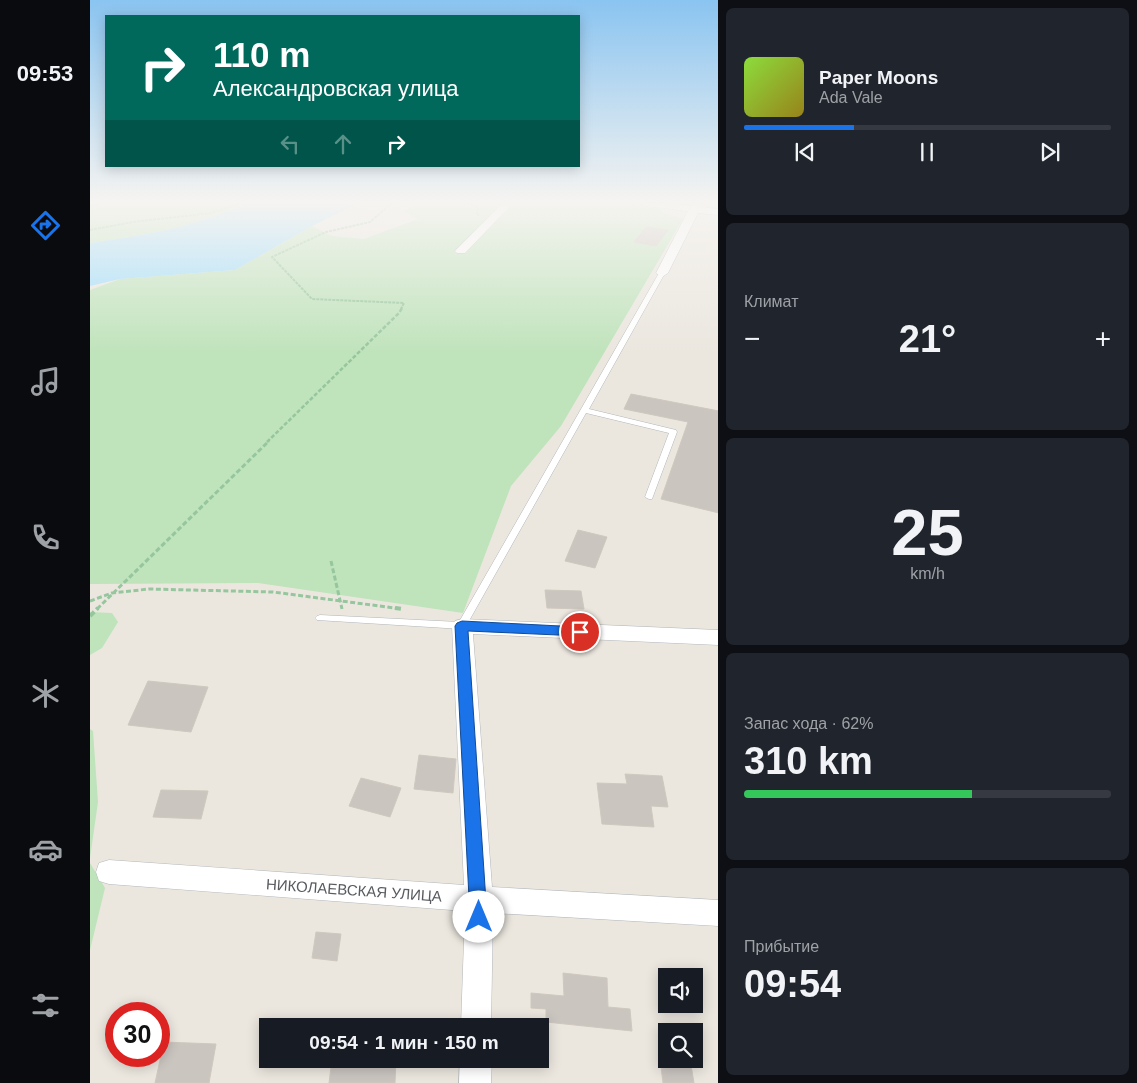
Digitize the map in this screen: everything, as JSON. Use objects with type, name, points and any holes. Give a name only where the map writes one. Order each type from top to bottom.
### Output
[{"type":"street","points":[[662,273],[672,254]]},
{"type":"street","points":[[476,1018],[479,899],[462,626],[718,638]]},
{"type":"street","name":"НИКОЛАЕВСКАЯ УЛИЦА","points":[[109,872],[479,899],[718,913]]},
{"type":"street","points":[[475,1083],[476,1068]]},
{"type":"lane","points":[[320,618],[462,626],[662,273]]},
{"type":"lane","points":[[584,410],[674,432],[649,497]]},
{"type":"path","points":[[90,616],[399,313],[404,303],[312,299],[272,257],[279,254]]},
{"type":"path","points":[[331,560],[343,610]]},
{"type":"path","points":[[90,601],[112,593],[149,589],[273,592],[407,610]]},
{"type":"green space","points":[[264,254],[663,254],[561,426],[511,486],[463,613],[258,583],[90,584],[90,290],[120,279],[235,270]]},
{"type":"green space","points":[[90,612],[112,613],[118,622],[102,648],[90,655]]},
{"type":"green space","points":[[90,729],[93,731],[98,802],[90,858]]},
{"type":"green space","points":[[90,863],[105,888],[90,950]]},
{"type":"water","points":[[90,254],[264,254],[235,270],[120,279],[90,286]]},
{"type":"building","points":[[631,394],[718,411],[718,513],[661,499],[688,422],[624,409]]},
{"type":"building","points":[[578,530],[607,537],[595,568],[565,561]]},
{"type":"building","points":[[545,590],[581,591],[584,609],[547,608]]},
{"type":"building","points":[[148,681],[208,687],[191,732],[128,725]]},
{"type":"building","points":[[419,755],[456,759],[453,793],[414,789]]},
{"type":"building","points":[[625,774],[662,776],[668,807],[651,806],[654,827],[602,824],[597,783],[627,784]]},
{"type":"building","points":[[361,778],[401,788],[390,817],[349,806]]},
{"type":"building","points":[[161,790],[208,791],[201,819],[153,817]]},
{"type":"building","points":[[316,932],[341,934],[337,961],[312,958]]},
{"type":"building","points":[[563,973],[607,978],[608,1007],[630,1009],[632,1031],[549,1022],[549,1018],[546,1018],[546,1009],[531,1008],[531,993],[564,996]]},
{"type":"building","points":[[170,1042],[216,1044],[209,1083],[155,1083],[159,1067],[170,1067]]},
{"type":"building","points":[[331,1068],[396,1068],[395,1083],[329,1083]]},
{"type":"building","points":[[661,1068],[692,1068],[694,1083],[663,1083]]},
{"type":"route","points":[[479,917],[462,626],[580,632]]}]
